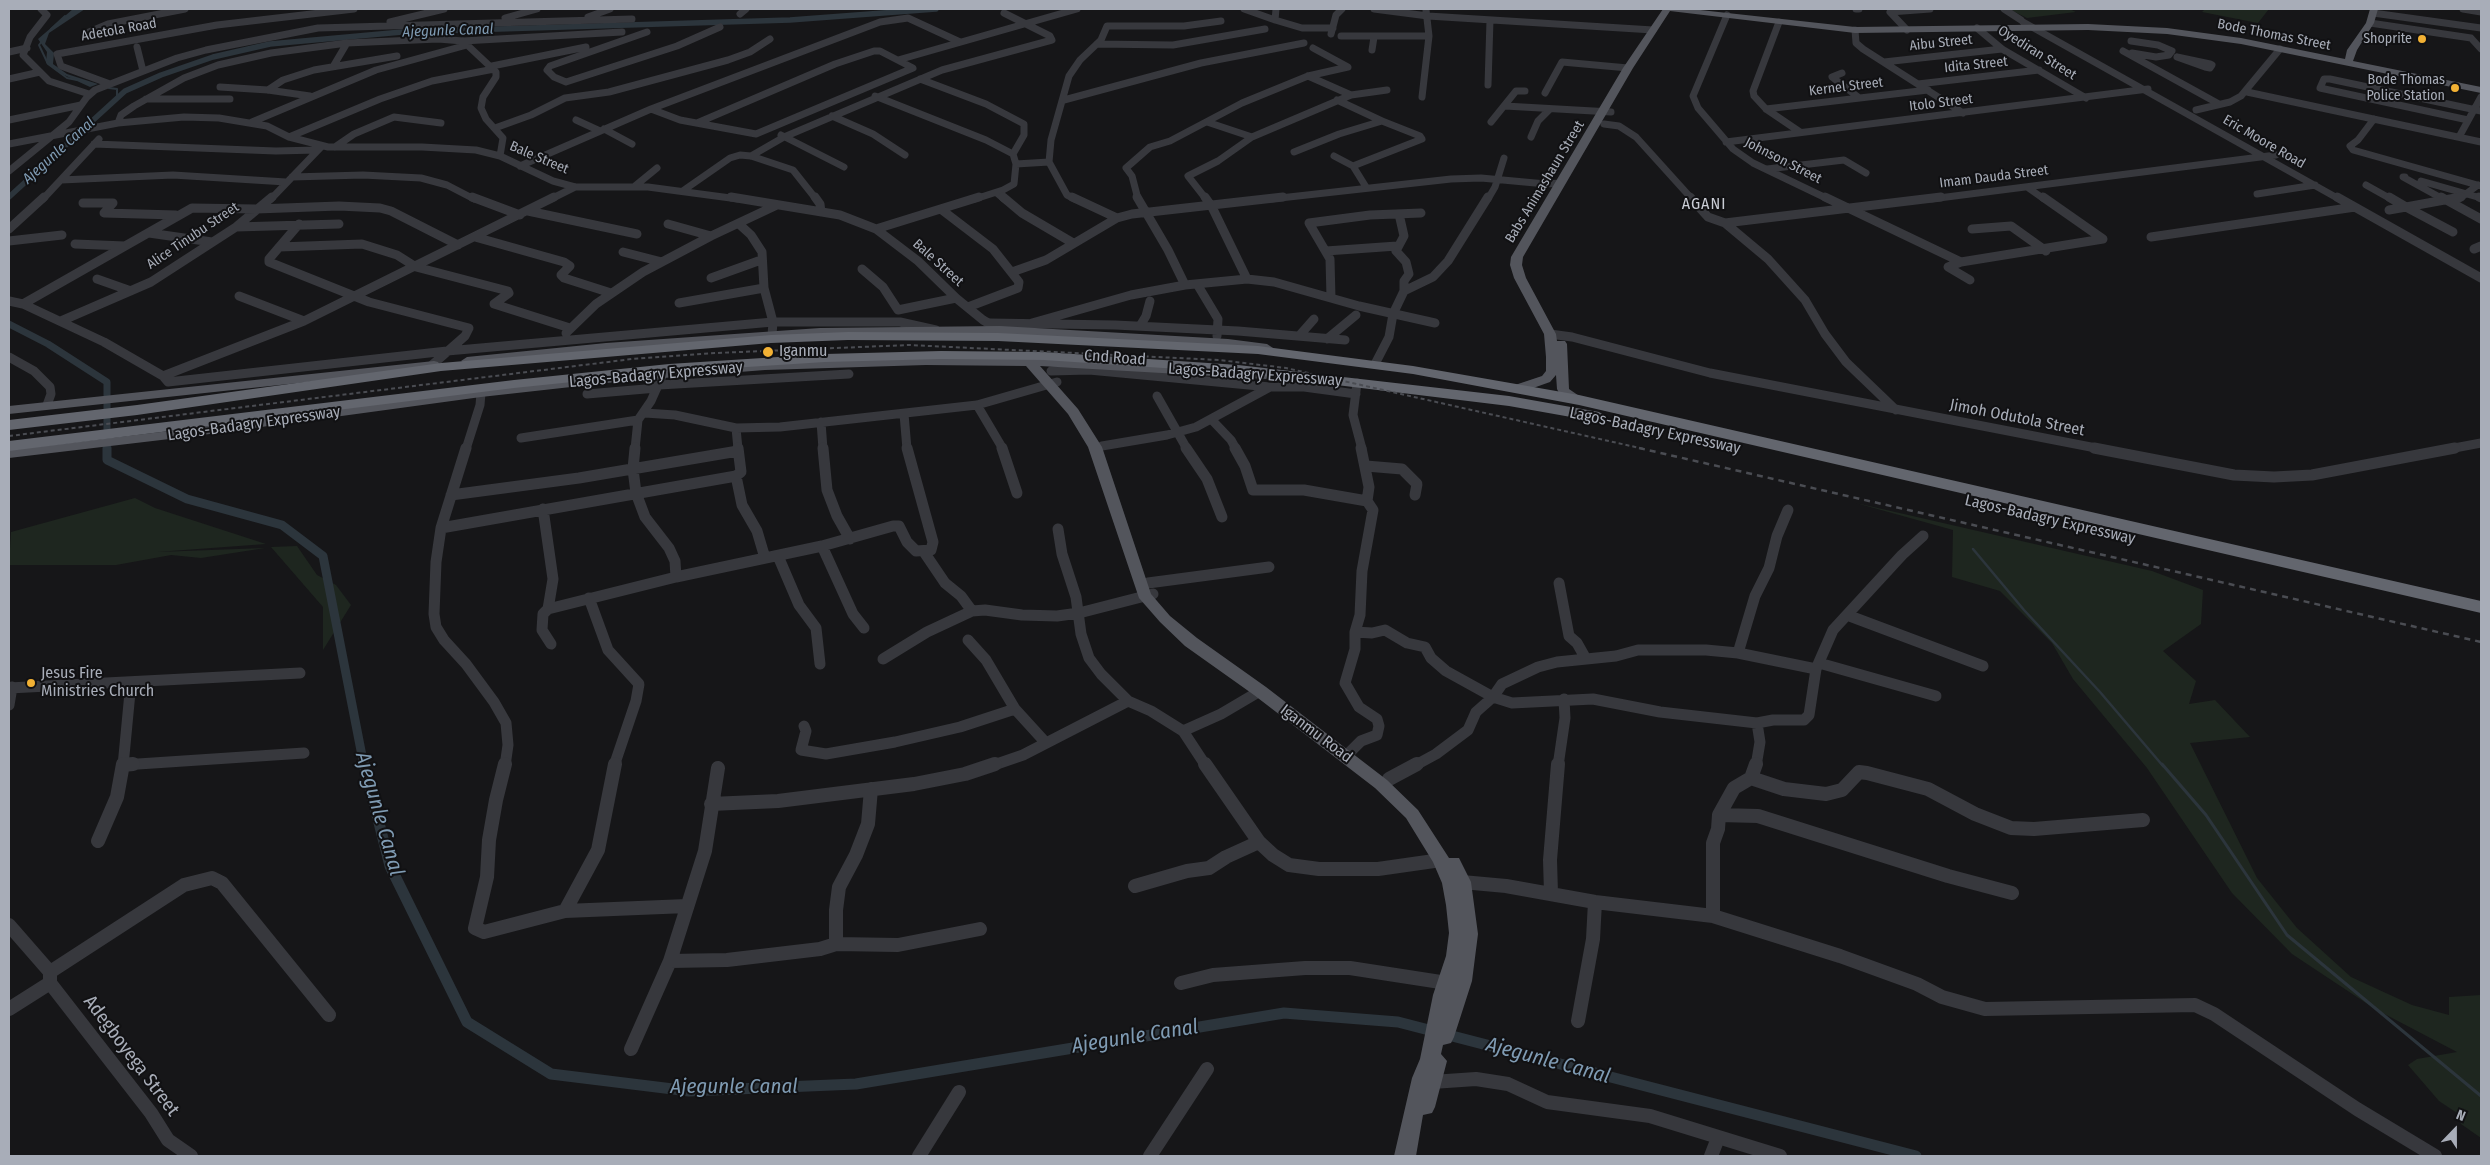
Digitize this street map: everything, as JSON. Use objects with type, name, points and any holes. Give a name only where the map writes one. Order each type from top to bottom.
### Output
[{"type":"highway","name":"Lagos-Badagry Expressway","points":[[9,425],[89,408],[441,367],[771,339],[938,336],[1044,338],[1215,347],[1333,359],[1378,358],[1517,389],[1579,400],[2481,607]]},
{"type":"highway","name":"Lagos-Badagry Expressway","points":[[9,446],[514,384],[669,368],[825,358],[941,355],[1044,356],[1149,362],[1282,374],[1356,388],[1509,401],[1583,414],[2481,619]]},
{"type":"main road","name":"Bode Thomas Street","points":[[1669,9],[1855,30],[2034,27],[2140,29],[2206,36],[2311,55],[2344,58]]},
{"type":"main road","name":"Babs Animashaun Street","points":[[1536,229],[1604,124],[1607,112],[1628,68],[1669,9]]},
{"type":"main road","name":"Babs Animashaun Street","points":[[1579,400],[1566,394],[1563,389],[1563,367],[1554,334],[1522,271],[1524,252],[1558,187],[1607,112],[1669,9]]},
{"type":"main road","points":[[2363,28],[2371,10]]},
{"type":"main road","points":[[2371,10],[2363,28],[2344,58],[2365,66],[2481,90]]},
{"type":"main road","name":"Lagos-Badagry Expressway","points":[[137,403],[167,383],[432,365],[773,329],[820,332],[1000,330],[1217,336],[1333,359]]},
{"type":"main road","name":"Babs Animashaun Street","points":[[1517,389],[1540,383],[1550,375],[1554,334]]},
{"type":"main road","name":"Lagos-Badagry Expressway","points":[[9,454],[154,437],[481,393],[660,382],[833,363],[926,361],[1030,362],[1051,375],[1146,367],[1221,373],[1282,374]]},
{"type":"main road","name":"Iganmu Road","points":[[1030,362],[1051,375],[1080,410],[1102,446],[1125,508],[1148,591],[1198,638],[1349,753],[1412,814],[1441,860],[1451,883],[1458,933],[1456,956],[1433,1069],[1413,1143],[1412,1156]]},
{"type":"main road","name":"Iganmu Road","points":[[1051,375],[1095,447],[1148,591],[1165,620],[1191,642],[1260,691],[1389,779],[1420,810],[1432,826],[1462,882],[1469,934],[1464,973],[1448,993]]},
{"type":"main road","name":"Lagos-Badagry Expressway","points":[[9,410],[47,405],[89,408]]},
{"type":"main road","name":"Iganmu Road","points":[[1406,1156],[1407,1139],[1422,1078],[1433,1069]]},
{"type":"street","points":[[42,9],[47,15],[30,37],[23,55],[58,86],[92,92]]},
{"type":"street","points":[[89,32],[103,25],[185,9]]},
{"type":"street","name":"Adetola Road","points":[[108,85],[61,66],[56,56],[66,51],[128,35],[354,9]]},
{"type":"street","points":[[374,26],[444,9]]},
{"type":"street","points":[[491,22],[537,9]]},
{"type":"street","points":[[584,18],[610,9]]},
{"type":"street","points":[[740,14],[746,9]]},
{"type":"street","points":[[898,60],[1077,9]]},
{"type":"street","points":[[1244,9],[1300,28],[1332,31],[1336,15],[1342,9]]},
{"type":"street","points":[[1275,20],[1276,9]]},
{"type":"street","points":[[1374,9],[1477,15],[1490,20],[1653,30]]},
{"type":"street","points":[[1907,30],[1890,12],[1930,9]]},
{"type":"street","name":"Eric Moore Road","points":[[2004,9],[2022,21],[2147,89],[2315,185],[2480,275]]},
{"type":"street","points":[[2463,9],[2481,12]]},
{"type":"street","points":[[2371,10],[2481,28]]},
{"type":"street","points":[[1422,97],[1429,36],[1426,12]]},
{"type":"street","points":[[750,156],[784,137],[835,117],[920,79],[954,66],[1052,40],[1050,36],[1004,13]]},
{"type":"street","points":[[315,14],[322,25],[318,28]]},
{"type":"street","points":[[518,15],[525,22]]},
{"type":"street","name":"Johnson Street","points":[[1727,16],[1693,96],[1698,108],[1726,142],[1743,158],[1961,262]]},
{"type":"street","points":[[520,166],[650,109],[845,34],[900,17],[912,19],[960,42]]},
{"type":"street","points":[[11,168],[73,118],[92,92],[143,71],[206,50],[318,28],[632,19]]},
{"type":"street","points":[[1488,85],[1488,34],[1490,20]]},
{"type":"street","points":[[1118,218],[1067,195],[1049,162],[1051,140],[1064,100],[1069,76],[1080,60],[1097,44],[1109,26],[1184,26],[1221,21]]},
{"type":"street","points":[[120,22],[128,35]]},
{"type":"street","points":[[1779,22],[1753,91],[1756,99],[1766,109],[1800,132]]},
{"type":"street","points":[[648,32],[547,68],[563,82],[570,81],[677,46],[720,27]]},
{"type":"street","name":"Eric Moore Road","points":[[2046,27],[2276,155],[2480,275]]},
{"type":"street","name":"Oyediran Street","points":[[1976,28],[2002,49],[2086,98]]},
{"type":"street","points":[[2363,28],[2466,37],[2471,38],[2481,49]]},
{"type":"street","points":[[1097,44],[1173,45],[1265,29]]},
{"type":"street","points":[[1855,30],[1858,45],[1963,113]]},
{"type":"street","points":[[114,123],[121,115],[184,78],[218,64],[278,52],[347,43],[438,39],[465,43],[622,32]]},
{"type":"street","points":[[1341,36],[1429,36]]},
{"type":"street","points":[[1372,50],[1374,37]]},
{"type":"street","points":[[495,128],[531,115],[559,100],[584,94],[609,92],[720,62],[750,52],[770,39]]},
{"type":"street","points":[[2131,41],[2158,45],[2172,51],[2169,55],[2156,57]]},
{"type":"street","points":[[334,65],[347,43]]},
{"type":"street","points":[[465,43],[493,68],[496,77],[483,97],[481,108],[486,119],[503,138],[500,156]]},
{"type":"street","points":[[252,122],[311,96],[391,65],[465,43]]},
{"type":"street","points":[[289,137],[380,99],[432,81],[602,43]]},
{"type":"street","points":[[1064,100],[1201,63],[1304,43]]},
{"type":"street","points":[[137,47],[143,71]]},
{"type":"street","points":[[9,52],[27,48]]},
{"type":"street","points":[[1185,285],[1154,225],[1144,212],[1137,197],[1132,176],[1126,168],[1150,147],[1170,141],[1242,103],[1308,76],[1348,67],[1313,48]]},
{"type":"street","name":"Aibu Street","points":[[1884,62],[2002,49]]},
{"type":"street","points":[[2196,110],[2235,100],[2247,92],[2280,49]]},
{"type":"street","points":[[650,109],[672,118],[756,134],[913,69],[880,51],[865,54],[697,122]]},
{"type":"street","points":[[2177,57],[2156,57],[2124,52],[2219,104]]},
{"type":"street","points":[[268,90],[290,77],[334,65],[397,56]]},
{"type":"street","points":[[720,62],[728,66]]},
{"type":"street","points":[[1545,93],[1562,62],[1628,68]]},
{"type":"street","points":[[737,70],[745,74]]},
{"type":"street","name":"Idita Street","points":[[1916,84],[2039,70]]},
{"type":"street","points":[[9,79],[40,72]]},
{"type":"street","points":[[1842,73],[1832,77],[1858,97]]},
{"type":"street","points":[[1308,76],[1351,95]]},
{"type":"street","points":[[920,79],[986,104],[1024,124],[1024,135],[1013,154]]},
{"type":"street","points":[[2468,120],[2320,88],[2324,79],[2330,79],[2478,110]]},
{"type":"street","points":[[570,81],[584,94]]},
{"type":"street","points":[[220,87],[268,90],[311,96]]},
{"type":"street","name":"Itolo Street","points":[[1726,142],[2158,88]]},
{"type":"street","points":[[860,90],[986,140],[1013,154],[1016,164],[1014,184],[997,193],[876,230]]},
{"type":"street","points":[[1246,279],[1212,207],[1188,176],[1218,161],[1252,137],[1337,100],[1351,95],[1387,90]]},
{"type":"street","name":"Kernel Street","points":[[1766,109],[1928,90]]},
{"type":"street","points":[[1491,122],[1516,91],[1525,91]]},
{"type":"street","points":[[2247,92],[2481,142]]},
{"type":"street","points":[[2460,138],[2468,120],[2478,110],[2481,97]]},
{"type":"street","points":[[146,99],[230,99]]},
{"type":"street","points":[[1337,100],[1420,136],[1422,140],[1353,166]]},
{"type":"street","points":[[9,120],[81,105]]},
{"type":"street","points":[[1505,106],[1607,112]]},
{"type":"street","points":[[813,109],[835,117],[881,139],[904,155]]},
{"type":"street","points":[[1530,137],[1538,121],[1549,110]]},
{"type":"street","name":"Bale Street","points":[[9,144],[114,123],[202,117],[252,122],[280,130],[289,137],[320,148],[442,148],[476,150],[500,156],[553,181],[575,187],[635,186],[684,190],[821,212],[850,218],[876,230],[918,260],[956,298],[1000,330]]},
{"type":"street","points":[[333,147],[354,134],[394,117],[441,123]]},
{"type":"street","points":[[2374,119],[2358,140],[2350,146],[2353,150],[2480,186]]},
{"type":"street","points":[[576,120],[632,144]]},
{"type":"street","points":[[1294,152],[1339,134],[1382,121]]},
{"type":"street","points":[[1207,122],[1252,137]]},
{"type":"street","points":[[1604,124],[1619,126],[1636,137],[1708,217],[1725,223],[1786,278],[1804,300],[1825,334],[1846,362],[1896,410]]},
{"type":"street","points":[[768,130],[826,156],[844,167]]},
{"type":"street","points":[[9,229],[41,202],[97,141],[282,151],[320,148]]},
{"type":"street","name":"Alice Tinubu Street","points":[[61,322],[130,292],[177,267],[236,227],[256,209],[276,195],[320,148]]},
{"type":"street","points":[[684,190],[730,158],[740,155],[750,156],[793,170],[820,204],[821,212]]},
{"type":"street","name":"Imam Dauda Street","points":[[1725,223],[2276,155]]},
{"type":"street","points":[[1334,156],[1353,166],[1366,187]]},
{"type":"street","points":[[1404,291],[1433,277],[1443,267],[1489,198],[1504,158]]},
{"type":"street","points":[[1767,169],[1844,160],[1866,174]]},
{"type":"street","points":[[1016,164],[1049,162]]},
{"type":"street","points":[[635,186],[657,168]]},
{"type":"street","points":[[61,180],[173,175],[289,179],[363,175],[421,178],[447,185],[483,203],[524,213],[637,234]]},
{"type":"street","points":[[2481,198],[2403,177],[2481,219]]},
{"type":"street","points":[[1012,272],[1034,266],[1118,218],[1144,212],[1212,207],[1366,187],[1451,179],[1498,178],[1558,187]]},
{"type":"street","points":[[2257,194],[2315,185]]},
{"type":"street","points":[[2366,185],[2453,232]]},
{"type":"street","points":[[2389,210],[2449,201],[2467,194],[2480,186]]},
{"type":"street","points":[[167,383],[356,297],[575,187]]},
{"type":"street","points":[[1970,280],[1948,267],[1961,262],[2046,251],[2102,241],[2103,239],[2027,187]]},
{"type":"street","points":[[997,193],[1022,214],[1073,243]]},
{"type":"street","points":[[83,202],[113,203],[103,212],[107,214],[176,215]]},
{"type":"street","points":[[553,352],[570,328],[610,293],[711,236],[777,205]]},
{"type":"street","points":[[23,304],[127,246],[176,215],[195,207],[256,209],[332,206],[380,208],[391,211],[458,245]]},
{"type":"street","points":[[2151,237],[2355,207]]},
{"type":"street","points":[[942,210],[984,240],[1020,282],[1018,288],[968,307]]},
{"type":"street","points":[[1331,298],[1332,266],[1326,251],[1312,233],[1309,224],[1421,213]]},
{"type":"street","points":[[1378,358],[1389,336],[1393,314],[1404,291],[1409,269],[1404,260],[1397,255],[1397,246],[1404,236],[1399,214]]},
{"type":"street","points":[[300,224],[268,260],[269,262],[369,302],[437,318],[469,328],[465,336],[432,365]]},
{"type":"street","points":[[236,227],[339,224]]},
{"type":"street","points":[[668,224],[711,236]]},
{"type":"street","points":[[739,224],[762,252],[764,288],[773,329]]},
{"type":"street","points":[[1972,229],[2011,226],[2046,251]]},
{"type":"street","points":[[149,233],[212,242]]},
{"type":"street","points":[[9,241],[62,235]]},
{"type":"street","points":[[475,237],[564,262],[570,266],[561,275],[564,278],[610,293]]},
{"type":"street","points":[[75,244],[127,246]]},
{"type":"street","points":[[279,247],[362,244],[397,255],[416,267],[450,278],[508,290],[509,293],[494,304],[570,328]]},
{"type":"street","points":[[1326,251],[1397,246]]},
{"type":"street","points":[[623,252],[662,262]]},
{"type":"street","points":[[711,278],[761,260]]},
{"type":"street","points":[[862,269],[882,287],[898,310],[900,322]]},
{"type":"street","points":[[97,278],[130,292]]},
{"type":"street","points":[[1032,323],[1122,297],[1185,285],[1246,279],[1274,282],[1393,314],[1435,323]]},
{"type":"street","points":[[1197,284],[1218,319],[1217,336]]},
{"type":"street","points":[[679,303],[764,288]]},
{"type":"street","points":[[239,296],[304,321]]},
{"type":"street","points":[[898,310],[956,298]]},
{"type":"street","points":[[9,301],[23,304],[131,356],[167,383],[447,351],[560,341],[900,322],[936,330]]},
{"type":"street","points":[[1140,326],[1146,316],[1150,301]]},
{"type":"street","points":[[1327,339],[1356,314]]},
{"type":"street","points":[[1299,336],[1314,319]]},
{"type":"street","points":[[963,330],[986,321],[1140,326],[1217,336],[1299,336],[1345,340]]},
{"type":"street","name":"Jimoh Odutola Street","points":[[1554,334],[1692,369],[2185,466],[2253,476],[2312,475],[2481,444]]},
{"type":"street","points":[[9,357],[34,371],[50,387],[51,394],[47,405]]},
{"type":"street","name":"Cnd Road","points":[[521,438],[641,416],[675,415],[736,428],[780,427],[904,414],[977,405],[1051,375],[1089,370],[1270,387],[1356,388]]},
{"type":"street","points":[[587,394],[660,382],[849,374]]},
{"type":"street","points":[[660,382],[641,416],[633,469],[636,493],[645,517],[669,548],[674,561],[676,577]]},
{"type":"street","points":[[1102,446],[1178,432],[1211,420],[1220,412],[1242,404],[1270,387]]},
{"type":"street","points":[[1349,753],[1361,741],[1377,736],[1379,726],[1378,719],[1359,707],[1346,689],[1350,663],[1355,649],[1355,632],[1360,615],[1362,571],[1373,510],[1367,501],[1369,488],[1366,466],[1352,415],[1356,388]]},
{"type":"street","points":[[481,393],[480,404],[441,528],[436,562],[434,614],[436,627],[452,651],[466,664],[494,702],[506,723],[508,745],[489,840],[487,877],[476,928],[484,932],[565,911],[687,906]]},
{"type":"street","points":[[1157,396],[1207,479],[1222,517]]},
{"type":"street","points":[[977,405],[1006,455],[1017,493]]},
{"type":"street","points":[[551,644],[542,630],[543,614],[548,609],[589,598],[676,577],[729,568],[822,546],[889,527],[899,526],[912,549],[924,552],[933,549],[933,542],[907,451],[904,414]]},
{"type":"street","points":[[1211,420],[1230,440],[1245,466],[1253,490],[1304,490],[1367,501]]},
{"type":"street","points":[[821,422],[827,490],[837,516],[850,539]]},
{"type":"street","points":[[441,528],[736,476],[741,472],[736,428]]},
{"type":"street","points":[[451,495],[633,469],[738,451]]},
{"type":"street","points":[[1366,466],[1402,469],[1417,484],[1416,495]]},
{"type":"street","points":[[736,476],[742,505],[757,531],[765,558]]},
{"type":"street","points":[[543,509],[553,579],[548,609]]},
{"type":"street","points":[[1738,653],[1755,596],[1769,568],[1777,536],[1788,510]]},
{"type":"street","points":[[1058,529],[1079,613],[1081,634],[1089,658],[1101,674],[1128,701],[1152,711],[1183,731],[1259,842],[1273,855],[1289,865],[1319,869],[1378,868],[1441,860]]},
{"type":"street","points":[[1355,632],[1372,633],[1385,630],[1407,644],[1425,647],[1431,658],[1446,671],[1493,697],[1512,703],[1593,699],[1660,712],[1757,723],[1773,720],[1804,720],[1809,715],[1812,686],[1818,666],[1833,630],[1902,555],[1923,536]]},
{"type":"street","points":[[822,546],[853,614],[864,628]]},
{"type":"street","points":[[924,552],[945,583],[961,596],[972,611]]},
{"type":"street","points":[[778,556],[799,605],[816,628],[820,664]]},
{"type":"street","points":[[883,659],[927,632],[972,611],[985,610],[1041,616],[1079,613],[1148,591],[1221,572],[1269,567]]},
{"type":"street","points":[[1559,583],[1569,636],[1577,643],[1586,659]]},
{"type":"street","points":[[565,911],[598,850],[614,766],[636,701],[639,684],[608,650],[589,598]]},
{"type":"street","points":[[1848,615],[1983,666]]},
{"type":"street","points":[[968,640],[990,665],[1015,709],[1046,743]]},
{"type":"street","points":[[1389,779],[1436,754],[1468,730],[1476,712],[1493,697],[1502,684],[1522,673],[1556,662],[1657,649],[1706,650],[1738,653],[1818,666],[1936,696]]},
{"type":"street","points":[[9,705],[10,687],[300,674]]},
{"type":"street","points":[[98,841],[117,797],[123,764],[131,682]]},
{"type":"street","points":[[1183,731],[1221,714],[1260,691]]},
{"type":"street","points":[[1551,893],[1550,860],[1565,718],[1564,700]]},
{"type":"street","points":[[711,804],[778,801],[914,784],[965,774],[1023,755],[1128,701]]},
{"type":"street","points":[[804,726],[806,731],[801,750],[826,754],[895,742],[960,727],[1015,709]]},
{"type":"street","points":[[1713,916],[1713,843],[1718,829],[1719,814],[1734,788],[1751,778],[1759,756],[1760,742],[1757,723]]},
{"type":"street","points":[[123,764],[304,753]]},
{"type":"street","points":[[631,1049],[670,961],[705,851],[718,768]]},
{"type":"street","points":[[1751,778],[1784,789],[1826,794],[1842,790],[1859,772],[1867,773],[1928,789],[1975,814],[2011,828],[2034,829],[2143,820]]},
{"type":"street","points":[[836,944],[836,910],[840,888],[868,824],[871,789]]},
{"type":"street","points":[[1719,814],[1758,816],[2012,893]]},
{"type":"street","points":[[1135,886],[1209,868],[1226,857],[1259,842]]},
{"type":"street","points":[[9,1009],[50,978],[184,885],[212,878],[222,883],[328,1015]]},
{"type":"street","points":[[1462,882],[1506,886],[1595,902],[1713,916],[1840,956],[1917,984],[1942,997],[1985,1009],[2195,1005],[2214,1014],[2357,1109],[2435,1156]]},
{"type":"street","points":[[1578,1021],[1593,939],[1595,902]]},
{"type":"street","name":"Adegboyega Street","points":[[9,925],[151,1113],[168,1140],[191,1156]]},
{"type":"street","points":[[670,961],[727,960],[820,949],[836,944],[898,946],[980,929]]},
{"type":"street","points":[[1181,983],[1213,975],[1314,968],[1350,968],[1448,993]]},
{"type":"street","points":[[1150,1156],[1207,1069]]},
{"type":"street","points":[[1433,1069],[1508,1084],[1547,1102],[1650,1116],[1780,1156]]},
{"type":"street","points":[[920,1156],[959,1092]]},
{"type":"street","points":[[1711,1156],[1718,1138]]},
{"type":"shaded area","points":[[73,9],[85,9],[49,33],[45,44],[54,53],[53,64],[67,74],[98,84],[90,87],[64,75],[46,63],[47,52],[38,39]]},
{"type":"shaded area","points":[[2009,9],[2069,9],[2076,12],[2027,18]]},
{"type":"shaded area","points":[[2205,9],[2269,9],[2258,23],[2202,12]]},
{"type":"shaded area","points":[[135,498],[155,508],[266,544],[157,552],[265,548],[201,558],[171,555],[116,565],[9,565],[11,532]]},
{"type":"shaded area","points":[[1856,503],[2152,571],[2203,590],[2201,624],[2163,651],[2196,681],[2189,704],[2215,700],[2250,737],[2190,743],[2257,878],[2297,928],[2351,977],[2412,1005],[2449,1015],[2449,997],[2481,995],[2481,1138],[2461,1124],[2457,1113],[2439,1101],[2408,1065],[2417,1059],[2457,1052],[2375,1009],[2292,954],[2232,893],[2147,768],[2073,679],[2052,643],[2000,591],[1952,577],[1953,530]]},
{"type":"shaded area","points":[[297,546],[317,575],[336,585],[351,605],[323,650],[323,607],[271,547]]},
{"type":"waterway","name":"Ajegunle Canal","points":[[9,197],[125,91],[161,75],[213,57],[270,44],[402,32],[790,20],[936,9]]},
{"type":"waterway","points":[[51,29],[65,16]]},
{"type":"waterway","points":[[42,41],[39,45],[48,64],[67,78],[77,80]]},
{"type":"waterway","points":[[109,88],[117,89],[117,98]]},
{"type":"waterway","name":"Ajegunle Canal","points":[[9,324],[48,344],[107,382],[107,460],[187,499],[282,525],[323,556],[364,766]]},
{"type":"waterway","points":[[1973,549],[2024,610],[2100,692],[2163,766]]},
{"type":"waterway","name":"Ajegunle Canal","points":[[364,764],[390,866],[467,1022],[551,1074],[689,1091],[856,1084],[1284,1013],[1398,1022],[1916,1156]]},
{"type":"waterway","points":[[2162,764],[2206,815],[2287,935],[2481,1096]]},
{"type":"railway","points":[[9,436],[632,359],[716,353],[909,345],[1219,360],[1286,368],[1644,449]]},
{"type":"railway","points":[[1639,448],[2481,642]]},
{"type":"place","name":"Shoprite","points":[[2422,39]]},
{"type":"place","name":"Bode Thomas Police Station","points":[[2455,88]]},
{"type":"place","name":"Iganmu","points":[[768,352]]},
{"type":"place","name":"Jesus Fire Ministries Church","points":[[31,683]]},
{"type":"district","name":"AGANI","points":[[1704,205]]}]
